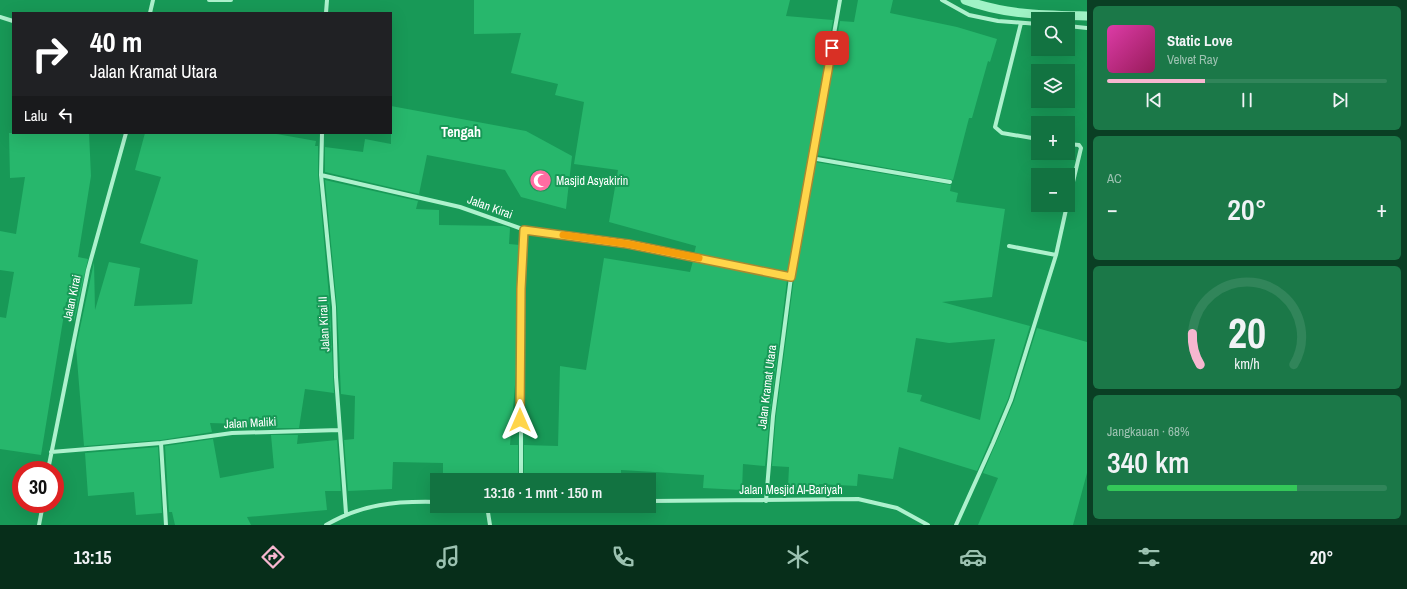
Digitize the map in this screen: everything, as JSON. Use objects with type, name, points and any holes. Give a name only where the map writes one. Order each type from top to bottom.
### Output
[{"type":"street","points":[[150,12],[152,0]]},
{"type":"street","points":[[209,0],[231,0]]},
{"type":"street","points":[[326,12],[327,0]]},
{"type":"street","name":"Jalan Kramat Utara","points":[[766,501],[773,416],[791,277],[840,0]]},
{"type":"street","points":[[942,0],[969,15],[998,21],[1031,24]]},
{"type":"street","points":[[0,17],[12,21]]},
{"type":"street","points":[[1021,23],[995,127],[1002,133],[1031,138]]},
{"type":"street","points":[[1075,27],[1087,28]]},
{"type":"street","name":"Jalan Kirai","points":[[50,461],[88,270],[126,134]]},
{"type":"street","name":"Jalan Kirai II","points":[[322,134],[321,175],[334,307],[346,513]]},
{"type":"street","points":[[1075,145],[1081,148],[1075,174]]},
{"type":"street","points":[[811,158],[950,182]]},
{"type":"street","name":"Jalan Kirai","points":[[321,175],[460,206],[524,230],[521,289],[520,473]]},
{"type":"street","points":[[956,525],[994,443],[1011,400],[1056,255],[1066,212]]},
{"type":"street","points":[[524,230],[628,244],[791,277]]},
{"type":"street","points":[[1009,246],[1056,255]]},
{"type":"street","name":"Jalan Maliki","points":[[51,452],[161,443],[232,433],[340,430]]},
{"type":"street","points":[[161,443],[166,525]]},
{"type":"street","name":"Jalan Mesjid Al-Bariyah","points":[[656,501],[858,500],[897,508],[928,525]]},
{"type":"street","points":[[326,525],[346,513],[381,504],[410,501],[430,502]]},
{"type":"street","points":[[39,525],[41,513]]},
{"type":"street","points":[[488,513],[490,525]]},
{"type":"building","points":[[474,0],[790,0],[786,16],[833,20],[788,273],[694,254],[696,246],[609,222],[618,170],[574,164],[584,102],[555,95],[558,84],[511,73],[521,33],[474,34]]},
{"type":"building","points":[[858,0],[893,0],[890,13],[957,27],[997,39],[990,62],[988,61],[972,118],[969,118],[953,180],[816,155],[840,21],[854,22]]},
{"type":"building","points":[[392,106],[526,131],[572,156],[566,209],[521,197],[505,170],[427,155],[419,194],[325,172],[325,147],[363,152],[365,139],[391,144]]},
{"type":"building","points":[[9,133],[89,134],[91,176],[78,257],[88,259],[74,322],[73,302],[66,302],[41,455],[0,449],[0,317],[6,318],[14,272],[0,270],[0,231],[16,234],[25,177],[10,178]]},
{"type":"building","points":[[145,134],[277,134],[316,141],[315,146],[318,146],[318,175],[330,307],[334,393],[305,389],[299,428],[271,428],[270,425],[210,423],[212,432],[161,440],[84,446],[76,347],[94,262],[95,310],[109,262],[140,268],[134,306],[192,304],[198,260],[140,243],[161,177],[135,170]]},
{"type":"building","points":[[815,162],[951,185],[950,191],[958,193],[956,202],[1005,209],[992,297],[942,302],[1030,326],[1008,399],[977,471],[899,447],[893,479],[858,474],[857,486],[819,484],[819,489],[788,487],[789,467],[772,466],[776,416],[794,278]],"holes":[[[916,338],[949,343],[995,339],[980,420],[920,401],[922,395],[907,392]]]},
{"type":"building","points":[[325,180],[418,201],[416,209],[439,210],[439,225],[504,226],[510,228],[509,244],[520,245],[518,349],[510,445],[518,445],[518,473],[443,473],[443,463],[393,462],[392,489],[348,491],[344,440],[354,439],[355,396],[341,394],[337,307]]},
{"type":"building","points":[[604,258],[690,272],[693,261],[787,280],[765,466],[743,464],[742,490],[703,488],[704,475],[621,470],[621,473],[524,473],[524,445],[558,446],[560,366],[586,370]]},
{"type":"building","points":[[1037,328],[1087,342],[1087,473],[1073,525],[978,525],[998,478],[983,473],[1014,401]]},
{"type":"building","points":[[271,435],[298,435],[297,444],[337,440],[341,491],[325,491],[327,510],[247,517],[251,525],[175,525],[172,512],[169,512],[165,446],[213,439],[220,478],[274,468]]},
{"type":"building","points":[[158,447],[162,513],[136,515],[134,492],[88,496],[85,453]]},
{"type":"waterway","points":[[965,0],[995,9],[1025,13],[1087,16]]},
{"type":"slow traffic","points":[[563,235],[628,244],[699,258]]},
{"type":"place","name":"Masjid Asyakirin","points":[[540,181]]},
{"type":"district","name":"Tengah","points":[[461,132]]},
{"type":"route","points":[[520,420],[521,289],[524,230],[628,244],[791,277],[811,158],[832,48]]}]
